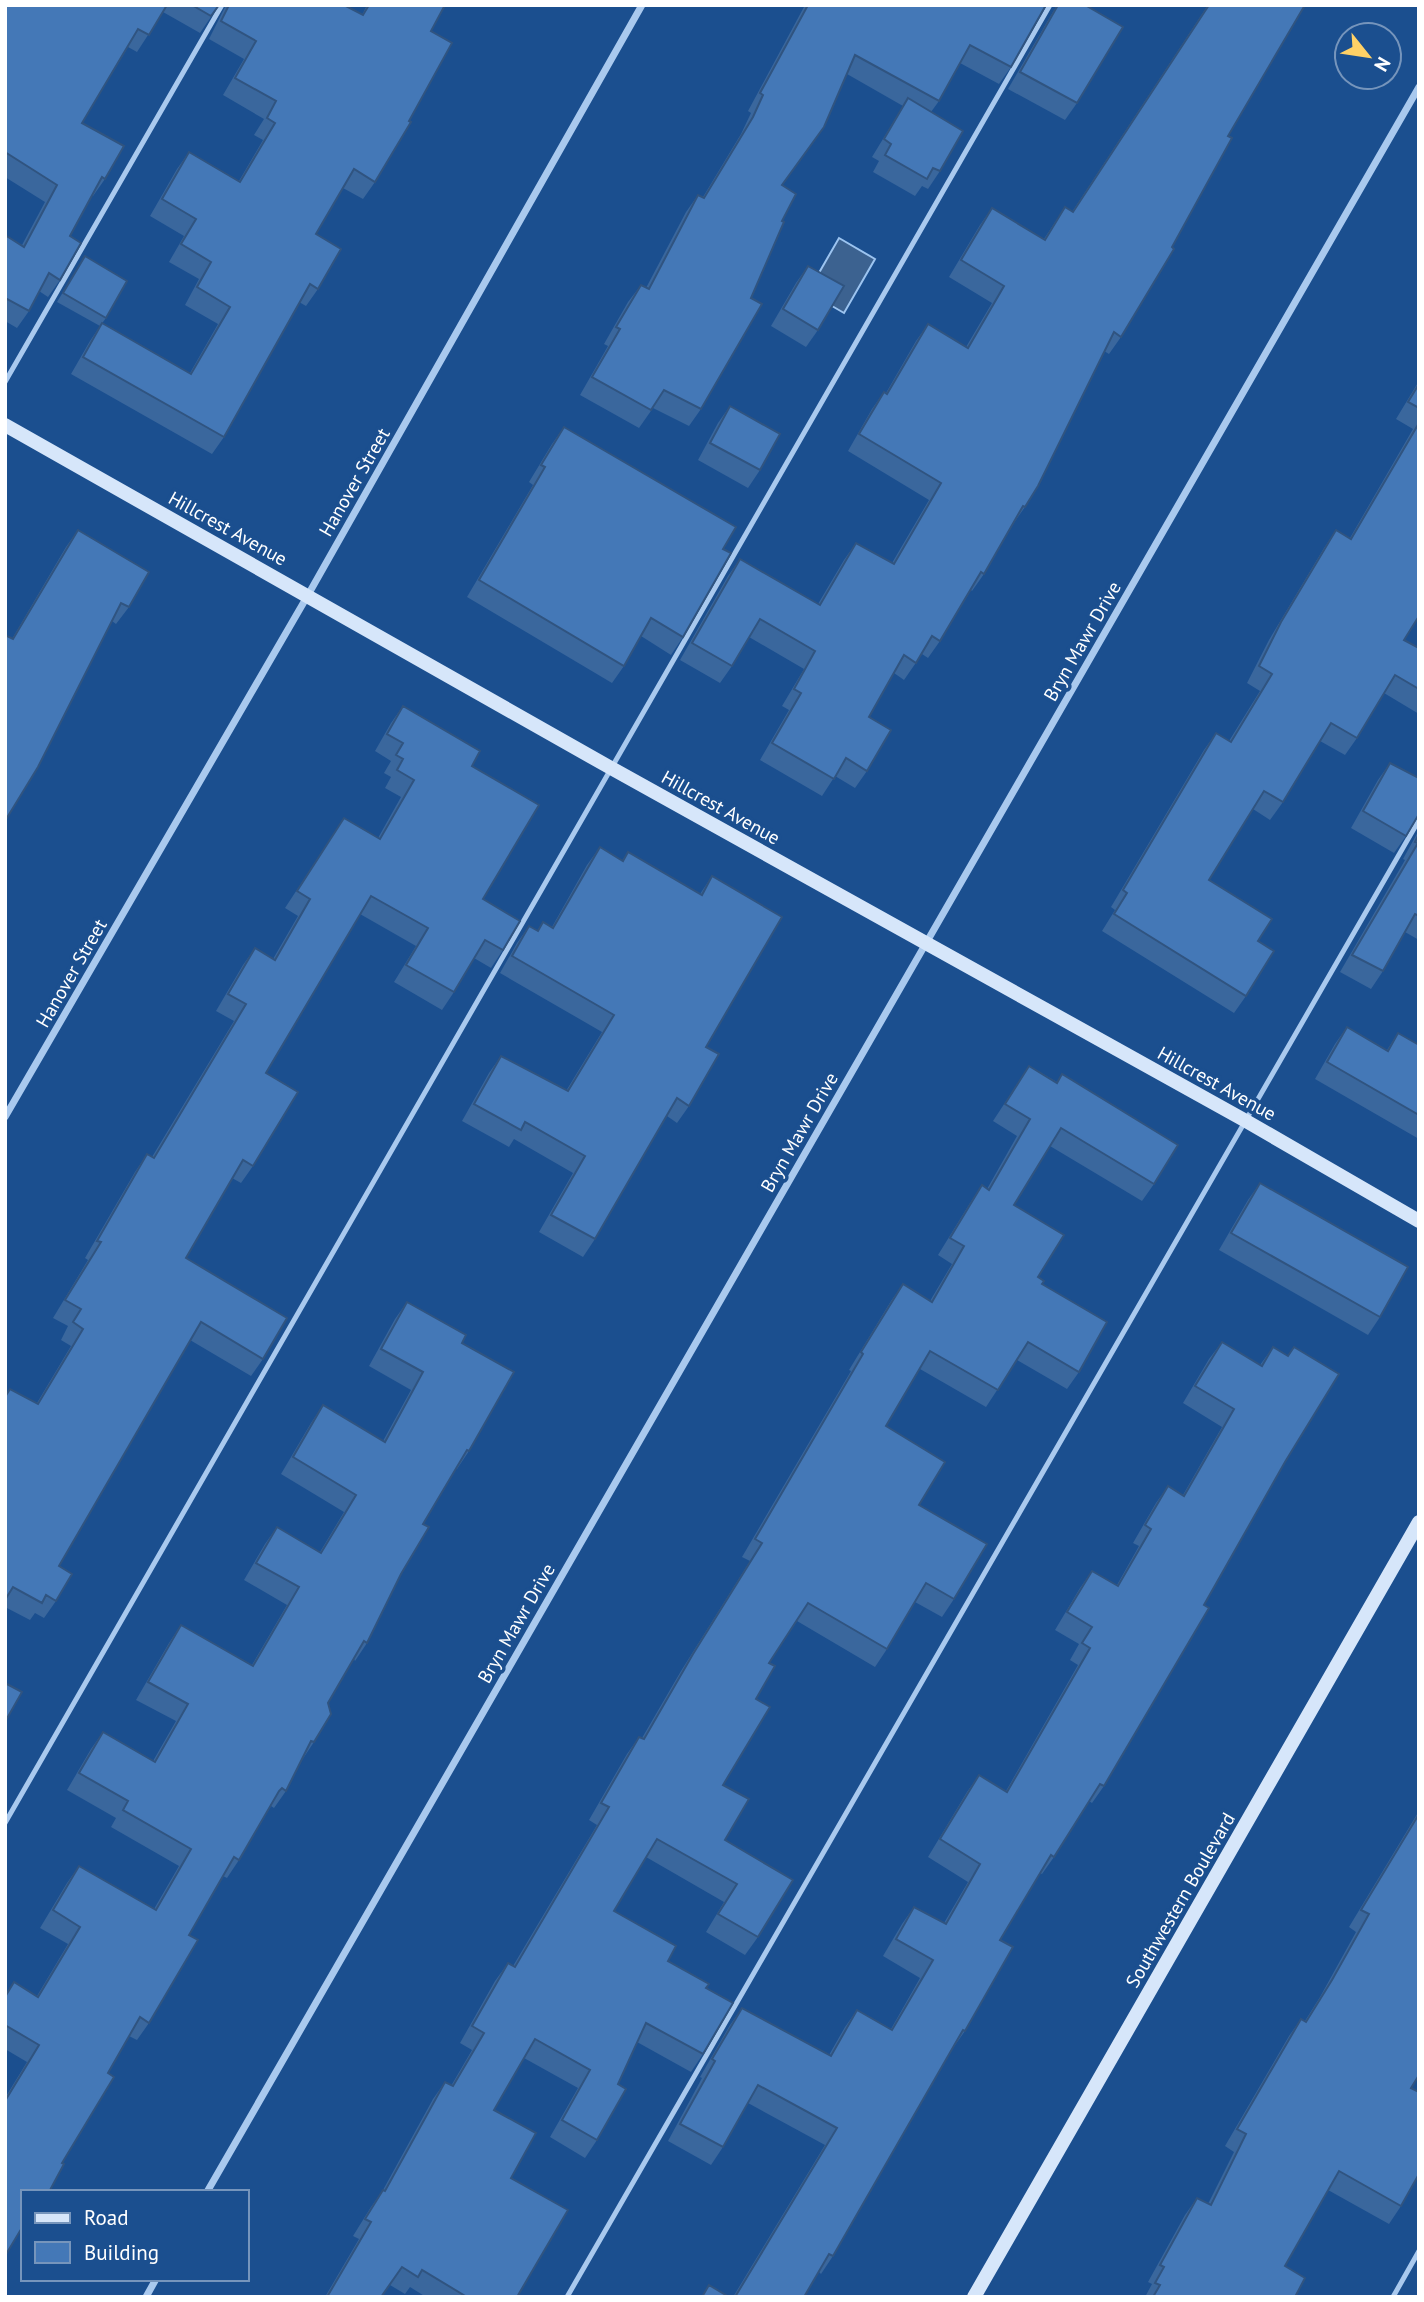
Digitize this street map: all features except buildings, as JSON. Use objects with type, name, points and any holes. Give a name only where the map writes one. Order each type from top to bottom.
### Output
[{"type":"street","name":"Hanover Street","points":[[5,1117],[308,595],[642,5]]},
{"type":"street","name":"Bryn Mawr Drive","points":[[208,2190],[1419,87]]},
{"type":"street","name":"Hillcrest Avenue","points":[[5,425],[611,768],[1246,1121],[1419,1221]]},
{"type":"street","name":"Southwestern Boulevard","points":[[974,2297],[1419,1522]]},
{"type":"street","points":[[146,2297],[155,2281]]},
{"type":"lane","points":[[5,382],[222,5]]},
{"type":"lane","points":[[5,1822],[1050,5]]},
{"type":"lane","points":[[567,2297],[1419,820]]},
{"type":"lane","points":[[1393,2297],[1419,2252]]},
{"type":"water","points":[[839,238],[875,259],[844,313],[808,292]]}]
